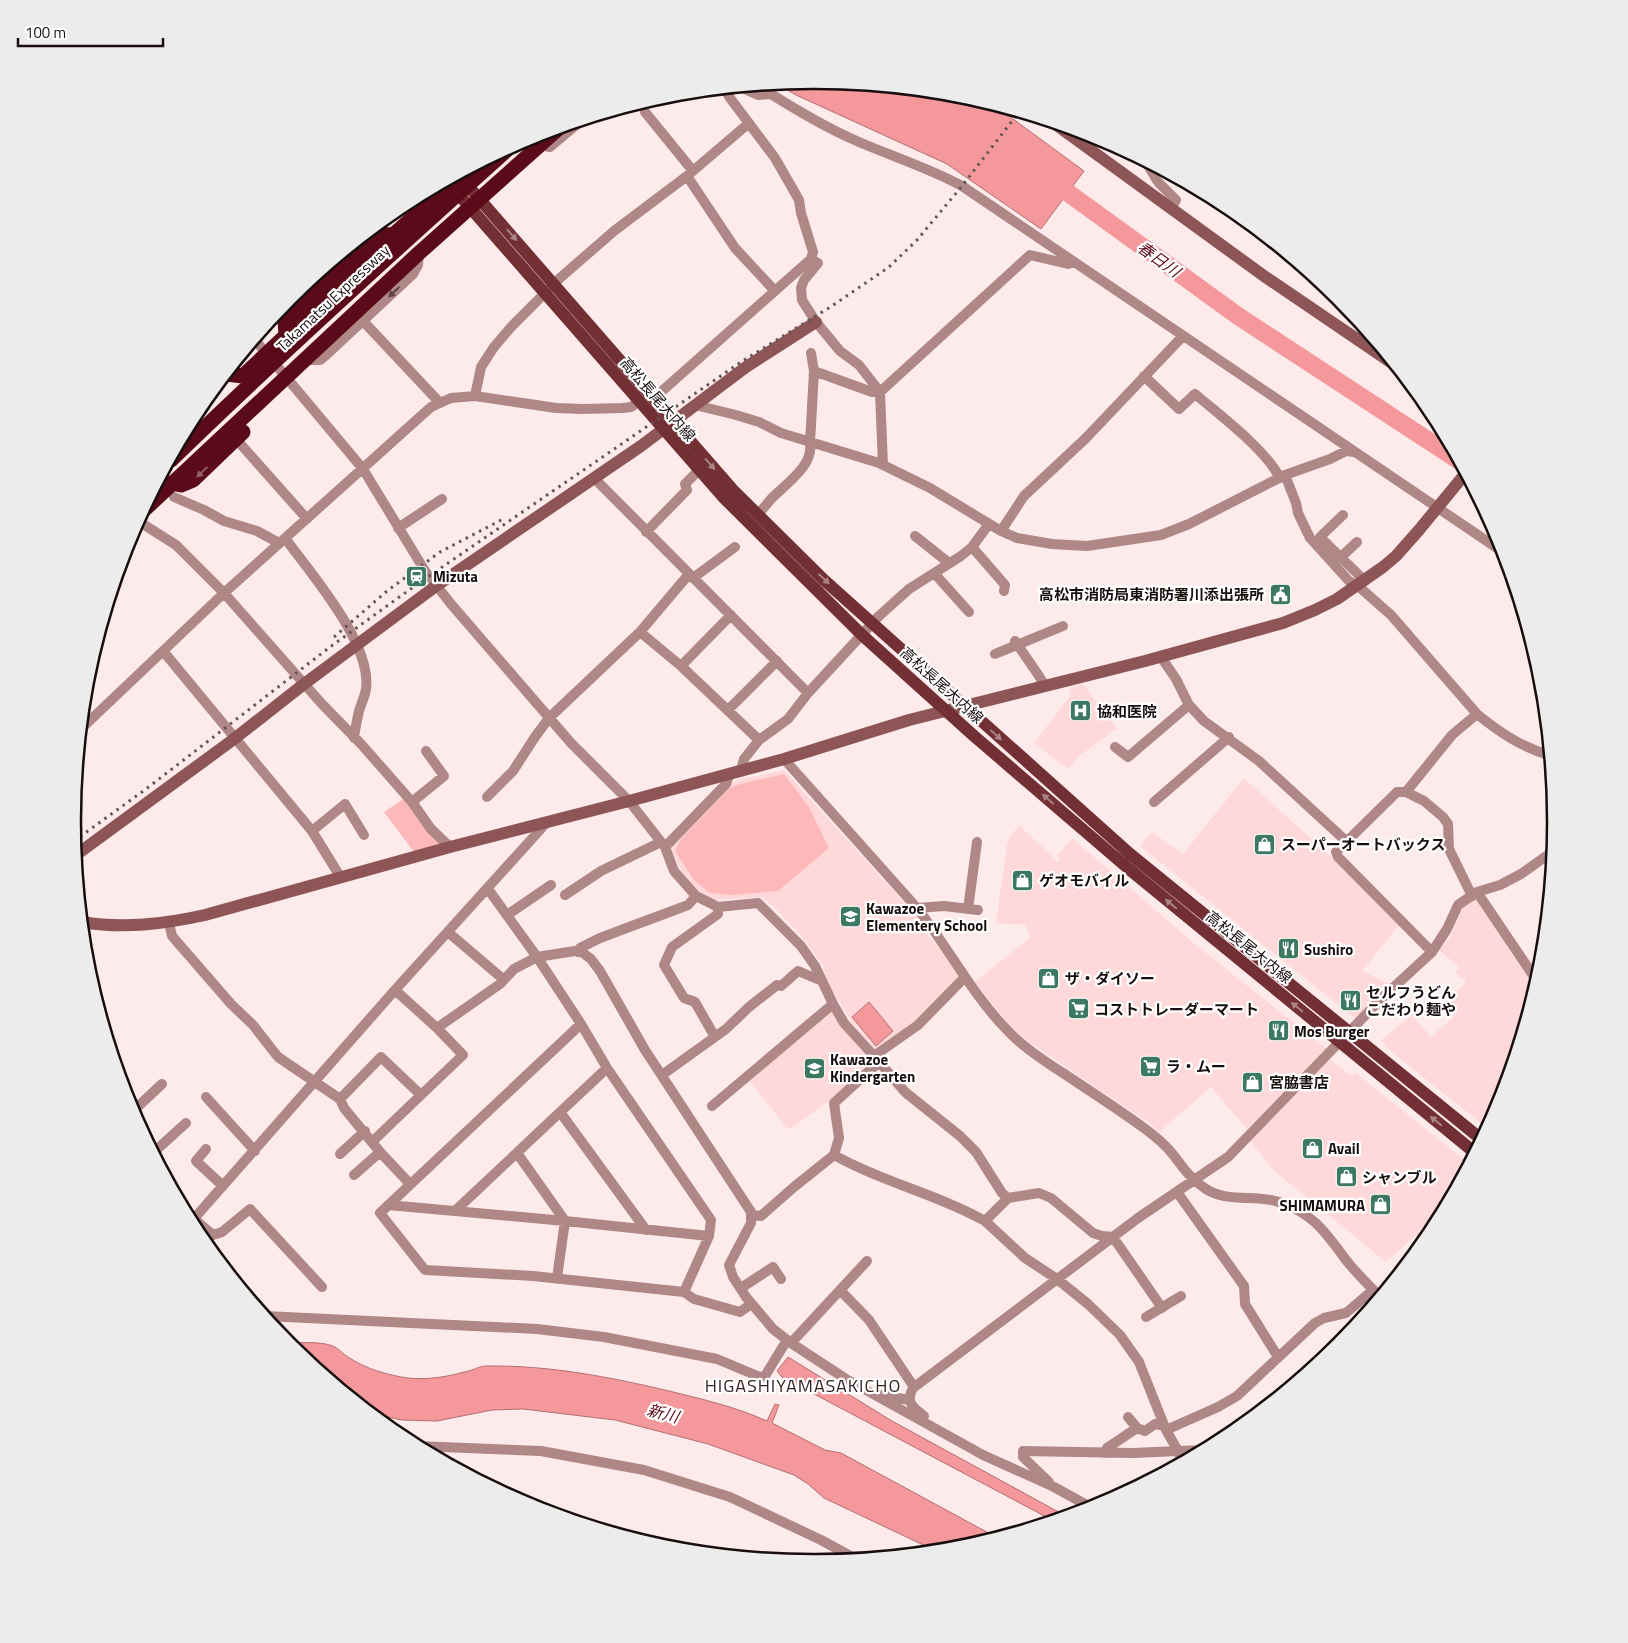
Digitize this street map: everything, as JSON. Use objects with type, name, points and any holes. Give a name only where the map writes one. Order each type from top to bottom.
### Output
[{"type":"highway","points":[[173,490],[303,360],[474,203],[534,145]]},
{"type":"highway","name":"Takamatsu Expressway","points":[[166,479],[424,237],[532,146]]},
{"type":"highway","name":"Takamatsu Expressway","points":[[185,446],[250,383],[493,163]]},
{"type":"highway","points":[[207,412],[393,234],[441,191]]},
{"type":"highway","points":[[233,375],[243,376]]},
{"type":"highway","points":[[154,503],[181,485],[193,480],[236,439],[260,416],[266,396]]},
{"type":"main road","name":"高松長尾大内線","points":[[458,181],[545,294],[639,401],[824,580],[1130,854],[1476,1135]]},
{"type":"main road","name":"高松長尾大内線","points":[[474,203],[554,284],[653,399],[668,427],[699,470],[746,522],[862,635],[1122,863],[1470,1148]]},
{"type":"street","points":[[765,90],[826,126],[858,142],[937,172],[962,186],[1354,452],[1439,506],[1492,544]]},
{"type":"street","points":[[750,92],[758,95],[771,94]]},
{"type":"street","points":[[653,399],[811,259],[813,252],[800,213],[799,200],[779,164],[728,94]]},
{"type":"street","points":[[645,112],[690,173],[735,248],[774,290]]},
{"type":"street","points":[[475,396],[481,367],[494,347],[554,284],[616,230],[690,173],[749,123]]},
{"type":"street","points":[[542,142],[550,147],[567,132]]},
{"type":"street","points":[[1073,137],[1264,276],[1377,353]]},
{"type":"street","points":[[1152,172],[1158,182],[1176,200],[1171,208]]},
{"type":"street","points":[[303,360],[320,360],[325,356],[413,274],[418,265],[419,253]]},
{"type":"street","points":[[814,371],[872,392],[880,392],[1030,255],[1068,264],[1074,262]]},
{"type":"street","points":[[811,259],[818,263],[804,280],[801,294],[802,300],[816,322],[840,351],[859,365],[880,392],[883,465]]},
{"type":"street","points":[[1338,327],[1345,317]]},
{"type":"street","points":[[362,321],[440,403]]},
{"type":"street","points":[[82,850],[234,739],[304,684],[436,586],[668,427],[746,367],[816,322]]},
{"type":"street","points":[[1001,532],[1024,496],[1085,439],[1183,336]]},
{"type":"street","points":[[258,344],[362,469],[436,586],[570,743],[629,802],[663,844],[674,871],[696,896],[718,907],[758,903],[801,946],[815,966],[832,1004],[844,1023],[905,1092],[976,1152],[1002,1193],[1008,1198]]},
{"type":"street","points":[[757,515],[797,474],[811,449],[814,371],[811,352]]},
{"type":"street","points":[[1144,376],[1180,409],[1195,394],[1261,452],[1283,476],[1310,538],[1349,581],[1362,583]]},
{"type":"street","points":[[89,722],[224,593],[431,407],[451,398],[475,396],[556,408],[582,409],[623,408],[639,401]]},
{"type":"street","points":[[695,405],[759,422],[781,433],[883,465],[923,484],[1001,532],[1018,538],[1052,544],[1087,546],[1161,535],[1189,524],[1283,476],[1346,452],[1354,452]]},
{"type":"street","points":[[236,439],[308,519]]},
{"type":"street","points":[[646,532],[687,490],[685,484],[699,470]]},
{"type":"street","points":[[594,478],[808,693]]},
{"type":"street","points":[[89,923],[118,926],[169,923],[205,915],[450,847],[629,802],[784,759],[946,710],[1161,657],[1283,623],[1315,610],[1362,583],[1396,556],[1461,479]]},
{"type":"street","points":[[173,490],[219,519],[282,540],[343,618],[358,644],[364,666],[366,688],[359,710],[354,738]]},
{"type":"street","points":[[398,528],[442,499]]},
{"type":"street","points":[[1343,515],[1320,537],[1341,557],[1477,714],[1493,727],[1523,746],[1543,753]]},
{"type":"street","points":[[565,895],[601,872],[663,844],[726,784],[759,740],[788,719],[808,693],[874,623],[909,589],[972,547],[989,524]]},
{"type":"street","points":[[144,525],[176,545],[224,593],[412,802],[431,829],[450,847]]},
{"type":"street","points":[[915,536],[949,563]]},
{"type":"street","points":[[1341,557],[1357,542]]},
{"type":"street","points":[[487,797],[513,771],[534,737],[549,718],[640,632],[691,576],[735,547]]},
{"type":"street","points":[[972,547],[1005,585],[1004,591]]},
{"type":"street","points":[[934,573],[969,612]]},
{"type":"street","points":[[681,666],[731,615]]},
{"type":"street","points":[[995,654],[1016,643],[1063,626]]},
{"type":"street","points":[[640,632],[681,666],[759,740]]},
{"type":"street","points":[[1016,643],[1044,686]]},
{"type":"street","points":[[164,651],[234,739],[312,831],[342,878]]},
{"type":"street","points":[[1161,657],[1176,679],[1189,705],[1204,721],[1229,737],[1259,761],[1346,841]]},
{"type":"street","points":[[728,710],[777,662]]},
{"type":"street","points":[[1115,747],[1128,757],[1189,705]]},
{"type":"street","points":[[1406,792],[1452,736],[1477,714]]},
{"type":"street","points":[[1154,802],[1229,737]]},
{"type":"street","points":[[412,802],[444,776],[426,751]]},
{"type":"street","points":[[784,759],[916,908],[930,925],[980,1000],[1010,1033],[1050,1065],[1144,1128],[1174,1155],[1194,1181],[1214,1194],[1277,1201],[1309,1216],[1320,1225],[1355,1270],[1375,1292]]},
{"type":"street","points":[[1432,952],[1338,857],[1336,852],[1397,792],[1406,792],[1424,801],[1443,816],[1448,824],[1450,849],[1474,894],[1531,973]]},
{"type":"street","points":[[312,831],[345,804],[364,835]]},
{"type":"street","points":[[195,1213],[255,1151],[548,821]]},
{"type":"street","points":[[916,908],[944,906],[973,910],[977,842]]},
{"type":"street","points":[[943,1433],[912,1407],[909,1394],[914,1387],[1113,1237],[1228,1157],[1382,998],[1432,952],[1447,930],[1458,905],[1474,894],[1500,885],[1521,874],[1546,857]]},
{"type":"street","points":[[507,916],[551,886]]},
{"type":"street","points":[[488,889],[537,957],[607,1068],[711,1220],[710,1236],[684,1292]]},
{"type":"street","points":[[578,952],[580,948],[600,938],[688,905],[696,896]]},
{"type":"street","points":[[715,1037],[695,1002],[684,998],[664,966],[672,947],[718,914],[718,907]]},
{"type":"street","points":[[169,923],[172,936],[231,1004],[253,1025],[278,1057],[340,1099],[344,1108],[365,1131],[380,1152],[410,1184]]},
{"type":"street","points":[[448,933],[503,979]]},
{"type":"street","points":[[436,1028],[500,984],[514,969],[537,957],[575,951],[583,953],[591,959],[600,971],[645,1050],[746,1201],[751,1215],[751,1223],[729,1266],[733,1277],[751,1304],[773,1329],[789,1342],[874,1395],[983,1455],[1054,1487],[1082,1503]]},
{"type":"street","points":[[662,1075],[726,1030],[749,1007],[777,984],[780,986],[798,971],[822,981]]},
{"type":"street","points":[[751,1215],[761,1216],[834,1156],[840,1138],[834,1103],[877,1059],[918,1024],[966,977]]},
{"type":"street","points":[[373,1141],[463,1055],[396,990]]},
{"type":"street","points":[[712,1106],[832,1004]]},
{"type":"street","points":[[581,1024],[380,1213],[425,1270],[557,1278],[684,1292],[694,1299],[740,1312],[751,1304]]},
{"type":"street","points":[[340,1099],[382,1057],[421,1095]]},
{"type":"street","points":[[455,1211],[607,1068]]},
{"type":"street","points":[[139,1106],[162,1084]]},
{"type":"street","points":[[206,1097],[255,1151]]},
{"type":"street","points":[[560,1112],[646,1230]]},
{"type":"street","points":[[158,1148],[186,1123]]},
{"type":"street","points":[[340,1154],[365,1131]]},
{"type":"street","points":[[206,1149],[196,1161],[223,1186]]},
{"type":"street","points":[[354,1176],[380,1152]]},
{"type":"street","points":[[517,1153],[564,1222],[557,1278]]},
{"type":"street","points":[[834,1156],[892,1183],[961,1208],[986,1221],[1025,1258],[1057,1279],[1088,1304],[1120,1335],[1139,1362],[1166,1428],[1180,1456]]},
{"type":"street","points":[[1177,1192],[1244,1286],[1245,1304],[1278,1357]]},
{"type":"street","points":[[986,1221],[1008,1198],[1039,1193],[1051,1198],[1093,1233],[1113,1237]]},
{"type":"street","points":[[388,1205],[710,1236]]},
{"type":"street","points":[[205,1229],[213,1235],[222,1232],[250,1209],[322,1287]]},
{"type":"street","points":[[1113,1237],[1162,1308]]},
{"type":"street","points":[[274,1316],[537,1329],[604,1337],[716,1359],[760,1377],[765,1376],[789,1342],[867,1261]]},
{"type":"street","points":[[741,1288],[773,1267],[781,1279]]},
{"type":"street","points":[[840,1290],[869,1320],[914,1387]]},
{"type":"street","points":[[1128,1417],[1137,1428],[1144,1431],[1155,1424],[1166,1428],[1218,1408],[1237,1396],[1315,1323],[1324,1318],[1346,1313],[1373,1295]]},
{"type":"street","points":[[1146,1317],[1181,1296]]},
{"type":"street","points":[[874,1395],[909,1400]]},
{"type":"street","points":[[1106,1452],[1107,1448],[1137,1428]]},
{"type":"street","points":[[433,1447],[541,1451],[644,1470],[730,1497],[846,1553]]},
{"type":"street","points":[[1054,1487],[1023,1457],[1024,1451],[1190,1450]]},
{"type":"shaded area","name":"協和医院","points":[[1083,684],[1117,728],[1079,756],[1068,769],[1034,743],[1071,695],[1069,688]]},
{"type":"shaded area","name":"Kawazoe Elementery School","points":[[784,770],[925,926],[923,928],[935,944],[938,943],[961,977],[915,1022],[876,1050],[853,1024],[830,987],[822,964],[803,938],[776,909],[762,897],[715,900],[706,897],[694,887],[681,870],[672,851],[673,842],[728,786],[737,780]]},
{"type":"shaded area","points":[[784,774],[809,807],[829,848],[778,891],[731,895],[710,893],[694,880],[675,851],[681,839],[730,788]]},
{"type":"shaded area","points":[[1244,778],[1330,856],[1399,925],[1362,971],[1390,984],[1356,1019],[1140,846],[1152,832],[1183,854]]},
{"type":"shaded area","points":[[405,798],[443,843],[414,852],[384,812]]},
{"type":"shaded area","points":[[1019,825],[1058,862],[1060,859],[1057,856],[1072,838],[1196,945],[1327,1049],[1247,1129],[1211,1087],[1159,1132],[1149,1123],[1029,1042],[1005,1020],[975,982],[1030,938],[1026,925],[996,923],[1007,844]]},
{"type":"shaded area","points":[[1474,898],[1476,899],[1530,978],[1508,1057],[1481,1123],[1388,1049],[1381,1040],[1412,1015],[1431,1037],[1456,1015],[1444,1007],[1466,981],[1455,973],[1459,967],[1439,950],[1450,938],[1463,905]]},
{"type":"shaded area","name":"Kawazoe Kindergarten","points":[[832,1009],[873,1061],[861,1074],[830,1100],[790,1129],[786,1127],[748,1079]]},
{"type":"shaded area","points":[[1329,1059],[1351,1075],[1356,1073],[1464,1160],[1449,1188],[1424,1228],[1386,1262],[1272,1169],[1250,1140]]},
{"type":"water","points":[[787,90],[862,90],[910,95],[1004,114],[1084,171],[1041,229],[947,164]]},
{"type":"water","points":[[869,1002],[893,1031],[876,1046],[852,1017]]},
{"type":"water","name":"新川","points":[[299,1343],[328,1344],[369,1368],[408,1378],[444,1377],[483,1366],[509,1366],[579,1373],[647,1386],[719,1404],[767,1421],[775,1404],[779,1405],[772,1423],[825,1450],[841,1453],[988,1533],[924,1546],[824,1498],[794,1475],[708,1444],[615,1420],[523,1409],[492,1410],[437,1421],[402,1420],[387,1417],[368,1403]]},
{"type":"water","points":[[788,1357],[892,1421],[1058,1512],[1045,1516],[782,1377],[777,1371]]},
{"type":"waterway","name":"春日川","points":[[1049,179],[1238,316],[1448,453]]},
{"type":"railway","points":[[82,836],[146,789],[330,647],[416,585],[741,362],[832,306],[889,267],[917,240],[1015,117]]},
{"type":"railway","points":[[334,637],[387,591],[440,552],[505,518]]},
{"type":"place","name":"Mizuta","points":[[417,576]]},
{"type":"place","name":"高松市消防局東消防署川添出張所","points":[[1280,594]]},
{"type":"place","name":"協和医院","points":[[1081,711]]},
{"type":"place","name":"スーパーオートバックス","points":[[1265,844]]},
{"type":"place","name":"ゲオモバイル","points":[[1023,880]]},
{"type":"place","name":"Kawazoe Elementery School","points":[[850,917]]},
{"type":"place","name":"Sushiro","points":[[1288,949]]},
{"type":"place","name":"ザ・ダイソー","points":[[1049,978]]},
{"type":"place","name":"セルフうどん こだわり麺や","points":[[1350,1001]]},
{"type":"place","name":"コストトレーダーマート","points":[[1078,1009]]},
{"type":"place","name":"Mos Burger","points":[[1278,1031]]},
{"type":"place","name":"ラ・ムー","points":[[1150,1066]]},
{"type":"place","name":"Kawazoe Kindergarten","points":[[814,1068]]},
{"type":"place","name":"宮脇書店","points":[[1253,1082]]},
{"type":"place","name":"Avail","points":[[1312,1148]]},
{"type":"place","name":"シャンブル","points":[[1346,1177]]},
{"type":"place","name":"SHIMAMURA","points":[[1381,1205]]},
{"type":"district","name":"HIGASHIYAMASAKICHO","points":[[803,1385]]}]
